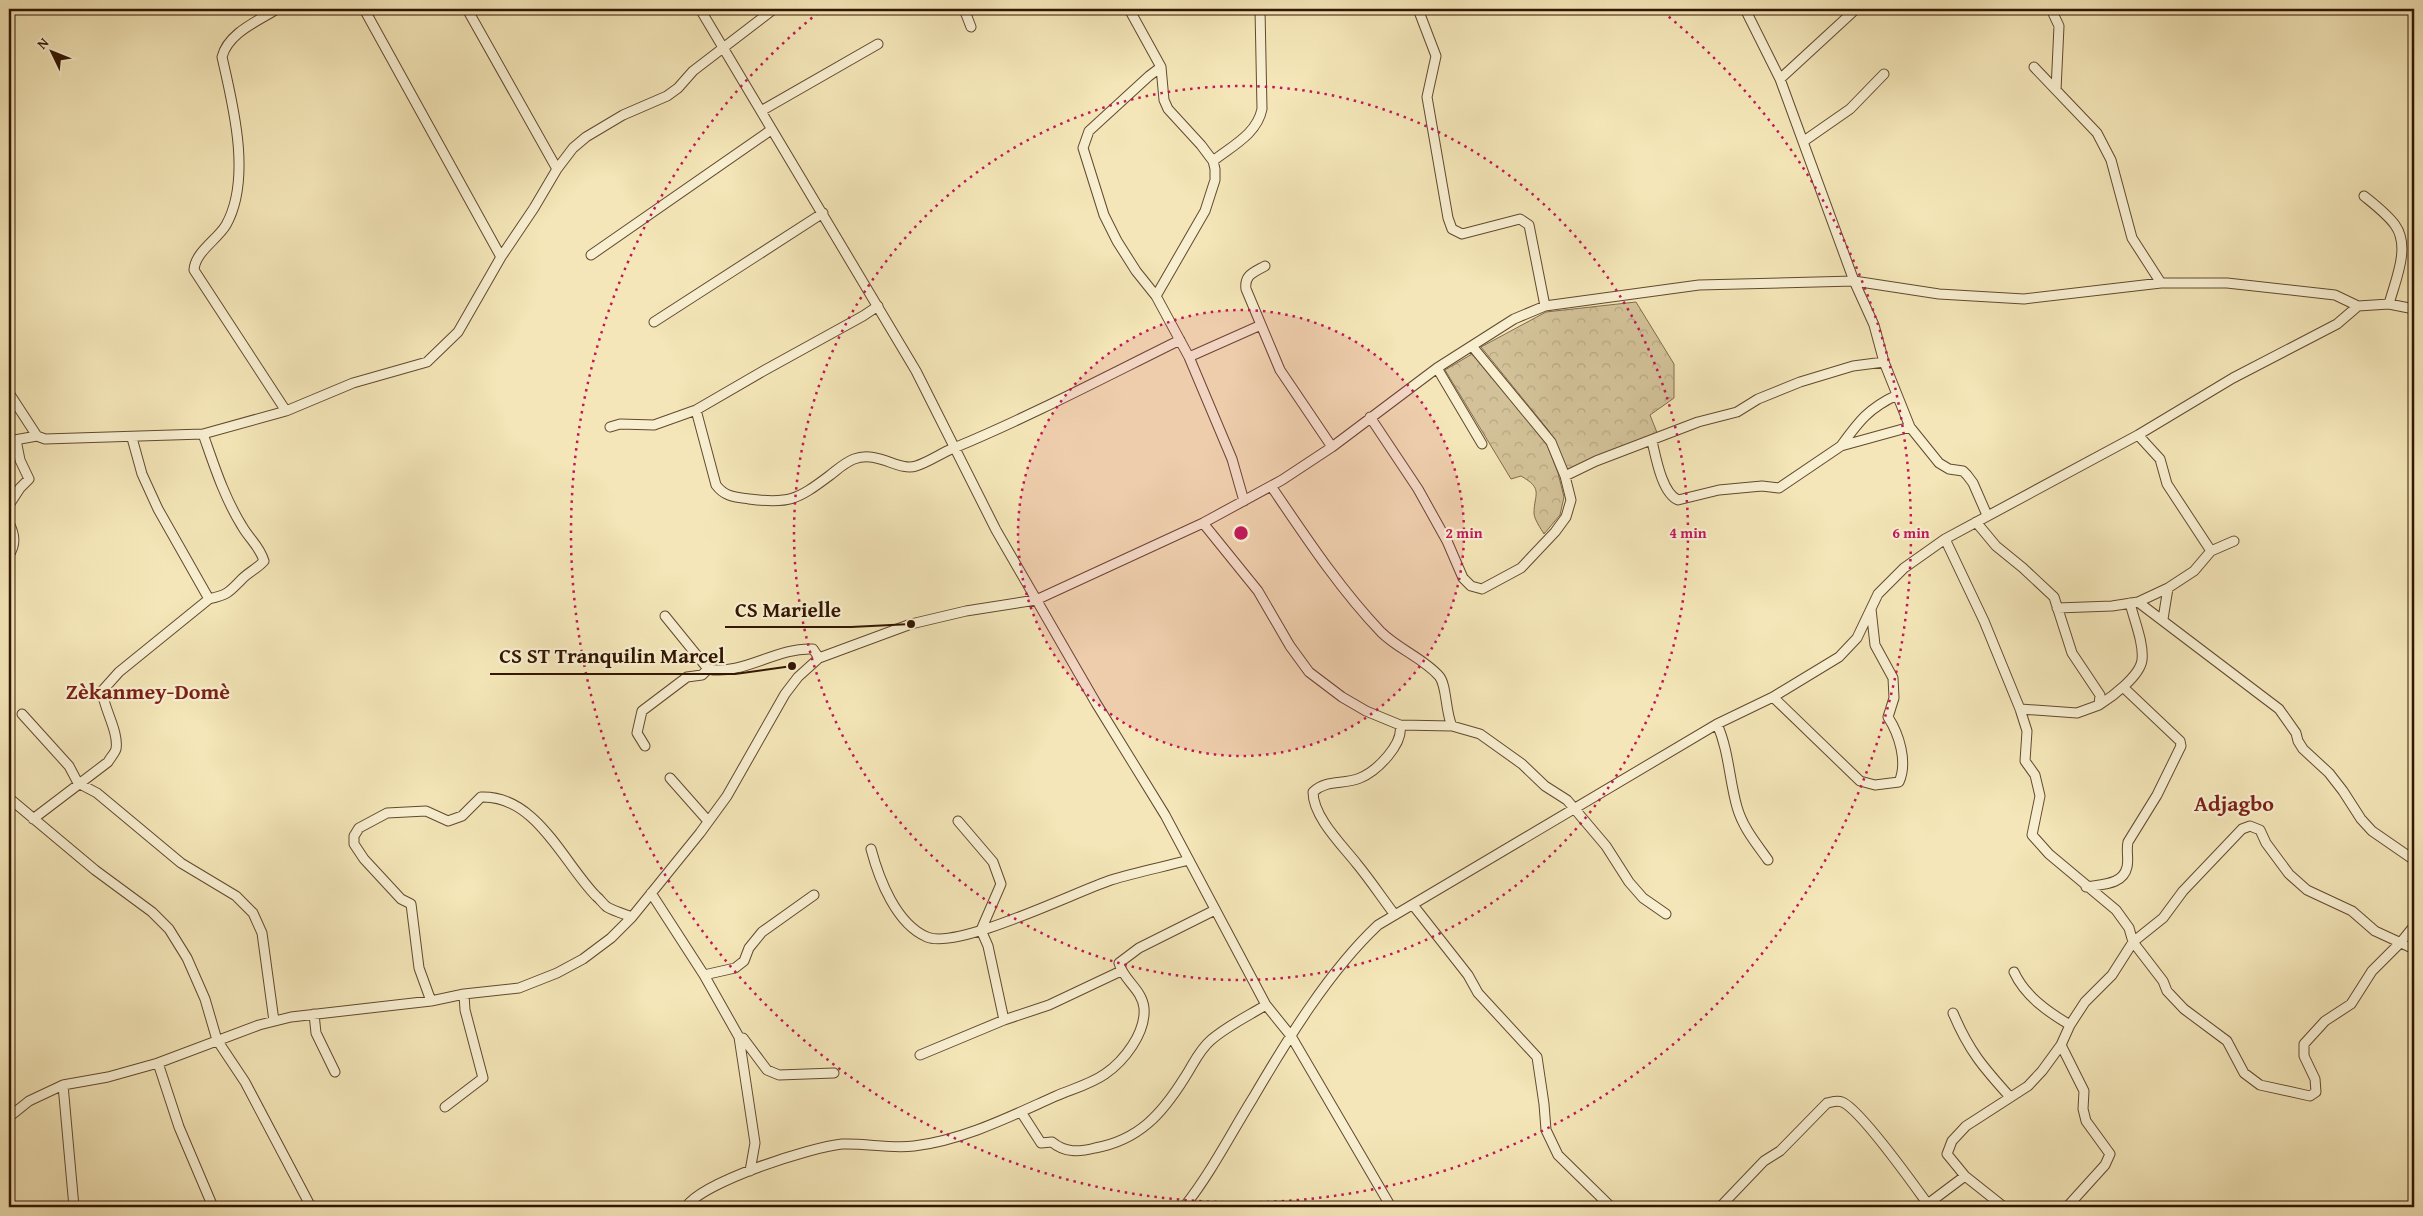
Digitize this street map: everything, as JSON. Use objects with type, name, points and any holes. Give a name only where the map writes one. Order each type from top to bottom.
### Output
[{"type":"street","points":[[277,9],[234,37],[224,49],[222,56],[238,151],[238,187],[226,224],[194,262],[194,270],[286,411]]},
{"type":"street","points":[[364,9],[501,257]]},
{"type":"street","points":[[467,9],[557,169]]},
{"type":"street","points":[[700,9],[916,371],[996,530],[1096,703],[1165,815],[1266,1005],[1291,1036],[1391,1207]]},
{"type":"street","points":[[9,505],[20,488],[29,479],[13,441],[37,436],[45,439],[132,438],[203,434],[286,411],[353,383],[427,362],[458,332],[501,257],[534,208],[557,169],[573,148],[623,115],[667,96],[678,88],[690,73],[774,9]]},
{"type":"street","points":[[964,9],[971,27]]},
{"type":"street","points":[[1129,9],[1161,67],[1164,100],[1168,109],[1213,161],[1215,180],[1205,211],[1156,296]]},
{"type":"street","points":[[1213,161],[1252,131],[1260,120],[1262,109],[1260,9]]},
{"type":"street","points":[[1418,9],[1436,56],[1427,97],[1448,218],[1452,229],[1462,234],[1520,219],[1526,221],[1529,225],[1545,306]]},
{"type":"street","points":[[1745,9],[1780,79],[1854,281],[1874,325],[1884,362],[1910,427],[1939,463],[1949,469],[1963,471],[1967,475],[1973,483],[1987,515]]},
{"type":"street","points":[[1780,79],[1856,9]]},
{"type":"street","points":[[2051,9],[2059,26],[2056,90]]},
{"type":"street","points":[[761,112],[878,44]]},
{"type":"street","points":[[2034,66],[2097,134],[2111,160],[2132,238],[2161,283]]},
{"type":"street","points":[[1161,67],[1089,131],[1083,148],[1104,215],[1117,241],[1136,271],[1156,296],[1189,357],[1232,459],[1244,500]]},
{"type":"street","points":[[1804,141],[1850,109],[1884,74]]},
{"type":"street","points":[[591,255],[771,130]]},
{"type":"street","points":[[2364,196],[2390,219],[2400,236],[2400,260],[2389,304]]},
{"type":"street","points":[[654,322],[823,214]]},
{"type":"street","points":[[1265,266],[1248,275],[1245,283],[1280,370],[1332,447]]},
{"type":"street","points":[[9,1117],[29,1101],[63,1085],[108,1077],[158,1063],[217,1040],[274,1021],[314,1014],[431,1001],[464,994],[519,988],[557,973],[583,959],[611,938],[632,917],[708,821],[735,783],[785,694],[798,677],[819,658],[911,624],[966,611],[1036,600],[1203,523],[1271,486],[1332,447],[1437,368],[1514,320],[1545,306],[1699,285],[1854,281],[1939,294],[2024,299],[2161,283],[2227,283],[2336,295],[2358,306],[2389,304],[2414,309]]},
{"type":"street","points":[[610,427],[620,424],[654,425],[696,410],[878,306]]},
{"type":"street","points":[[1184,1207],[1233,1133],[1291,1036],[1356,946],[1378,925],[1577,809],[1717,724],[1773,697],[1839,657],[1857,638],[1878,594],[1904,568],[1946,539],[1987,515],[2138,436],[2233,378],[2337,324],[2358,306]]},
{"type":"street","points":[[1189,357],[1261,325]]},
{"type":"street","points":[[696,410],[716,484],[727,496],[770,502],[790,500],[801,496],[853,459],[867,455],[908,467],[915,467],[955,447],[1032,415],[1180,340]]},
{"type":"street","points":[[1370,417],[1418,489],[1447,541],[1463,578],[1471,586],[1482,589],[1520,568],[1555,532],[1566,517],[1571,500],[1565,476],[1551,442],[1472,346]]},
{"type":"street","points":[[1565,476],[1596,461],[1652,442],[1698,422],[1737,412],[1758,399],[1800,382],[1853,366],[1884,362]]},
{"type":"street","points":[[1437,368],[1482,444]]},
{"type":"street","points":[[9,393],[37,436]]},
{"type":"street","points":[[1841,446],[1855,426],[1876,405],[1898,395]]},
{"type":"street","points":[[1652,442],[1658,468],[1668,492],[1678,500],[1719,490],[1762,486],[1779,488],[1841,446],[1910,427]]},
{"type":"street","points":[[33,819],[108,762],[116,749],[113,727],[103,705],[102,691],[118,672],[209,598],[220,597],[235,588],[243,578],[264,561],[260,548],[242,528],[220,482],[203,434]]},
{"type":"street","points":[[2138,436],[2160,459],[2166,473],[2167,484],[2211,551]]},
{"type":"street","points":[[132,438],[142,474],[158,509],[209,598]]},
{"type":"street","points":[[1271,486],[1326,566],[1382,633],[1440,676],[1445,688],[1447,715],[1452,726]]},
{"type":"street","points":[[1976,522],[1996,546],[2049,590],[2054,597],[2072,653],[2100,695],[2099,704]]},
{"type":"street","points":[[9,523],[14,532],[14,547],[9,556]]},
{"type":"street","points":[[1203,523],[1258,591],[1290,646],[1309,672],[1350,701],[1400,725],[1452,726],[1480,734],[1522,764],[1545,786],[1577,809],[1611,853],[1629,882],[1643,898],[1666,914]]},
{"type":"street","points":[[1946,539],[1984,621],[2027,731],[2025,761],[2035,775],[2040,796],[2032,835],[2049,854],[2086,887],[2116,910],[2129,928],[2133,942],[2176,1002],[2227,1041],[2244,1073],[2260,1085],[2310,1096],[2316,1092],[2315,1079],[2304,1056],[2302,1048],[2304,1044],[2325,1021],[2351,1004],[2372,971],[2402,942],[2414,926]]},
{"type":"street","points":[[2057,608],[2112,606],[2134,602],[2168,588],[2194,572],[2211,551],[2234,541]]},
{"type":"street","points":[[2163,620],[2168,588]]},
{"type":"street","points":[[2020,709],[2077,713],[2112,697],[2123,687],[2142,663],[2134,602]]},
{"type":"street","points":[[2134,602],[2163,620],[2279,709],[2296,733],[2303,749],[2329,772],[2344,791],[2360,819],[2372,831],[2414,860]]},
{"type":"street","points":[[1773,697],[1860,781],[1875,785],[1899,782],[1903,773],[1901,751],[1896,730],[1888,717],[1894,698],[1893,678],[1875,645],[1871,609]]},
{"type":"street","points":[[665,616],[708,670],[719,672],[797,648],[813,649],[819,658]]},
{"type":"street","points":[[645,746],[637,732],[642,711],[687,677],[702,675],[708,670]]},
{"type":"street","points":[[2086,887],[2117,881],[2123,876],[2128,865],[2126,851],[2128,842],[2157,795],[2181,746],[2180,742],[2123,687]]},
{"type":"street","points":[[22,714],[69,766],[78,783],[97,793],[182,863],[236,896],[253,913],[262,933],[274,1021]]},
{"type":"street","points":[[1717,724],[1727,751],[1733,789],[1743,823],[1768,860]]},
{"type":"street","points":[[1395,915],[1356,863],[1330,833],[1313,801],[1313,792],[1326,783],[1361,777],[1380,762],[1399,739],[1402,733],[1400,725]]},
{"type":"street","points":[[670,778],[708,821]]},
{"type":"street","points":[[431,1001],[419,968],[410,904],[401,899],[383,880],[354,844],[354,836],[359,828],[378,816],[387,813],[426,810],[448,821],[462,816],[481,797],[492,796],[509,802],[526,813],[543,829],[584,883],[607,907],[632,917]]},
{"type":"street","points":[[9,798],[95,870],[152,912],[169,929],[187,958],[205,999],[217,1040],[245,1082],[311,1207]]},
{"type":"street","points":[[958,821],[993,862],[1001,884],[981,930],[988,946],[1004,1020]]},
{"type":"street","points":[[2004,1207],[1964,1176],[1947,1154],[1948,1147],[1966,1126],[2028,1086],[2061,1045],[2070,1025],[2085,1002],[2112,975],[2133,942],[2163,918],[2204,868],[2242,829],[2250,826],[2260,830],[2266,843],[2289,874],[2307,890],[2352,911],[2375,931],[2414,949]]},
{"type":"street","points":[[871,849],[892,902],[910,925],[928,938],[952,938],[981,930],[1112,880],[1189,860]]},
{"type":"street","points":[[650,893],[704,975],[739,1037],[755,1143],[750,1172]]},
{"type":"street","points":[[704,975],[735,968],[744,961],[749,948],[762,932],[814,895]]},
{"type":"street","points":[[1413,905],[1468,975],[1478,993],[1537,1057],[1546,1130],[1558,1154],[1611,1207]]},
{"type":"street","points":[[686,1207],[690,1201],[711,1187],[821,1147],[844,1144],[913,1146],[955,1138],[1021,1112],[1103,1076],[1116,1065],[1141,1031],[1144,1008],[1138,992],[1121,971],[1119,963],[1139,948],[1216,910]]},
{"type":"street","points":[[920,1055],[1004,1020],[1049,1005],[1121,971]]},
{"type":"street","points":[[2014,972],[2017,979],[2047,1011],[2070,1025]]},
{"type":"street","points":[[445,1107],[483,1078],[465,1010],[464,994]]},
{"type":"street","points":[[1021,1112],[1042,1143],[1052,1142],[1060,1149],[1078,1152],[1104,1147],[1134,1134],[1145,1128],[1163,1107],[1202,1049],[1211,1039],[1266,1005]]},
{"type":"street","points":[[1953,1013],[1966,1044],[1980,1064],[2010,1097]]},
{"type":"street","points":[[314,1014],[316,1033],[335,1072]]},
{"type":"street","points":[[739,1037],[743,1038],[767,1070],[779,1075],[797,1072],[834,1073]]},
{"type":"street","points":[[2061,1045],[2084,1091],[2083,1109],[2086,1120],[2110,1154],[2105,1165],[2067,1207]]},
{"type":"street","points":[[158,1063],[179,1127],[213,1207]]},
{"type":"street","points":[[63,1085],[74,1207]]},
{"type":"street","points":[[1720,1207],[1764,1161],[1780,1152],[1826,1103],[1834,1101],[1843,1102],[1855,1113],[1900,1165],[1925,1205],[1964,1176]]},
{"type":"green space","points":[[1636,302],[1674,364],[1674,398],[1650,415],[1658,435],[1566,470],[1549,431],[1481,347],[1546,312]]},
{"type":"green space","points":[[1472,354],[1546,442],[1558,473],[1564,497],[1560,515],[1544,534],[1534,515],[1535,488],[1521,476],[1511,479],[1445,370]]},
{"type":"place","name":"CS Marielle","points":[[911,624]]},
{"type":"place","name":"CS ST Tranquilin Marcel","points":[[792,666]]},
{"type":"district","name":"Zèkanmey-Domè","points":[[148,691]]},
{"type":"district","name":"Adjagbo","points":[[2234,803]]}]
